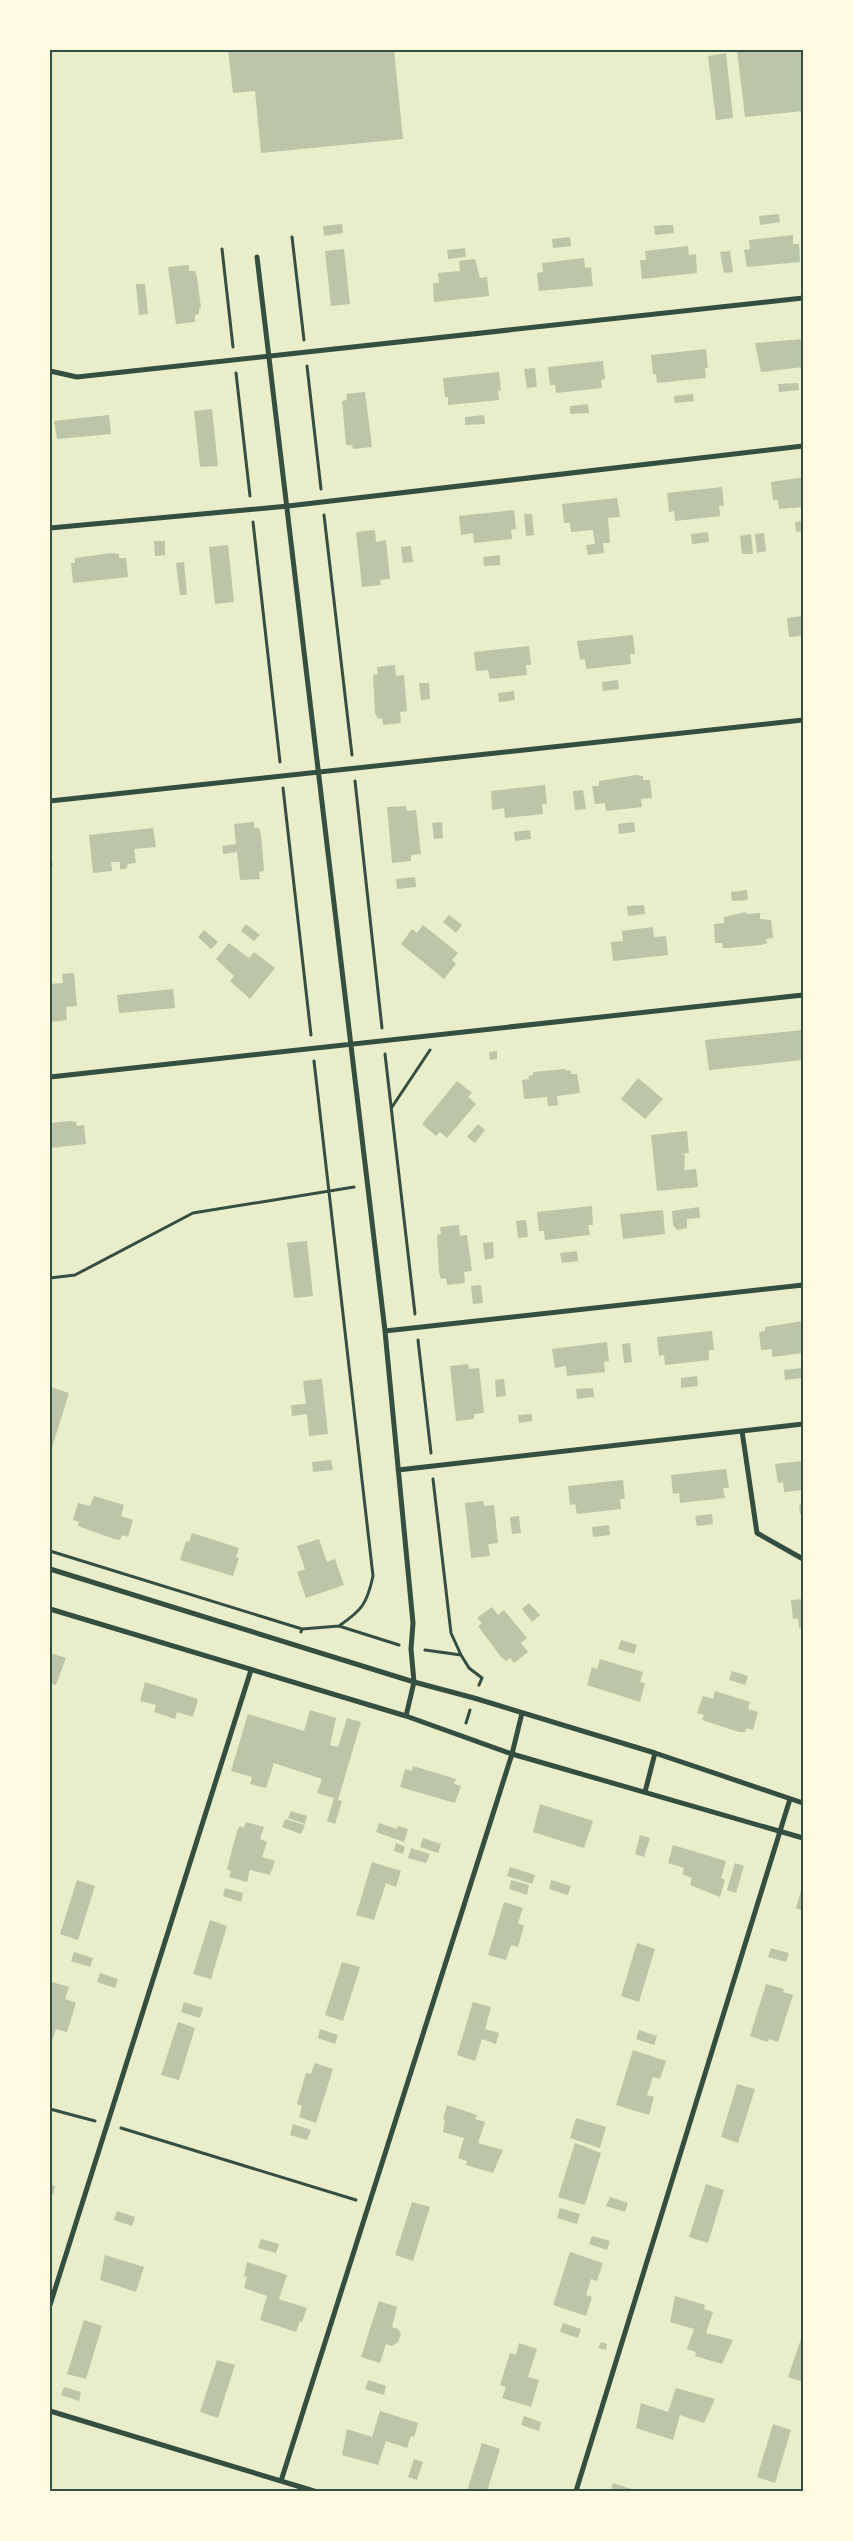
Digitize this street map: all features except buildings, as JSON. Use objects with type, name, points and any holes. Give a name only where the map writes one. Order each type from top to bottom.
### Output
[{"type":"street","points":[[257,256],[288,506],[349,1043],[385,1331],[413,1623],[411,1649],[414,1682],[406,1716]]},
{"type":"street","points":[[50,370],[77,377],[803,298]]},
{"type":"street","points":[[50,528],[288,506],[803,446]]},
{"type":"street","points":[[50,802],[353,767],[803,720]]},
{"type":"street","points":[[50,1077],[803,995]]},
{"type":"street","points":[[385,1331],[803,1285]]},
{"type":"street","points":[[398,1470],[803,1424]]},
{"type":"street","points":[[742,1431],[757,1533],[803,1560]]},
{"type":"street","points":[[50,1569],[414,1682],[474,1698],[655,1753],[803,1803]]},
{"type":"street","points":[[50,1609],[406,1716],[512,1754],[803,1838]]},
{"type":"street","points":[[50,2305],[250,1670]]},
{"type":"street","points":[[281,2482],[512,1754],[522,1713]]},
{"type":"street","points":[[645,1792],[655,1753]]},
{"type":"street","points":[[576,2491],[778,1831],[790,1799]]},
{"type":"street","points":[[50,2411],[314,2491]]},
{"type":"path","points":[[292,237],[451,1633],[469,1668],[482,1678],[461,1735]]},
{"type":"path","points":[[222,249],[373,1576],[369,1597],[358,1613],[339,1626]]},
{"type":"path","points":[[391,1107],[441,1033]]},
{"type":"path","points":[[50,1278],[75,1276],[193,1213],[367,1185]]},
{"type":"path","points":[[50,1551],[302,1629],[339,1626],[411,1649],[461,1655]]},
{"type":"path","points":[[296,1644],[302,1629]]},
{"type":"path","points":[[50,2109],[108,2124],[369,2204]]}]
